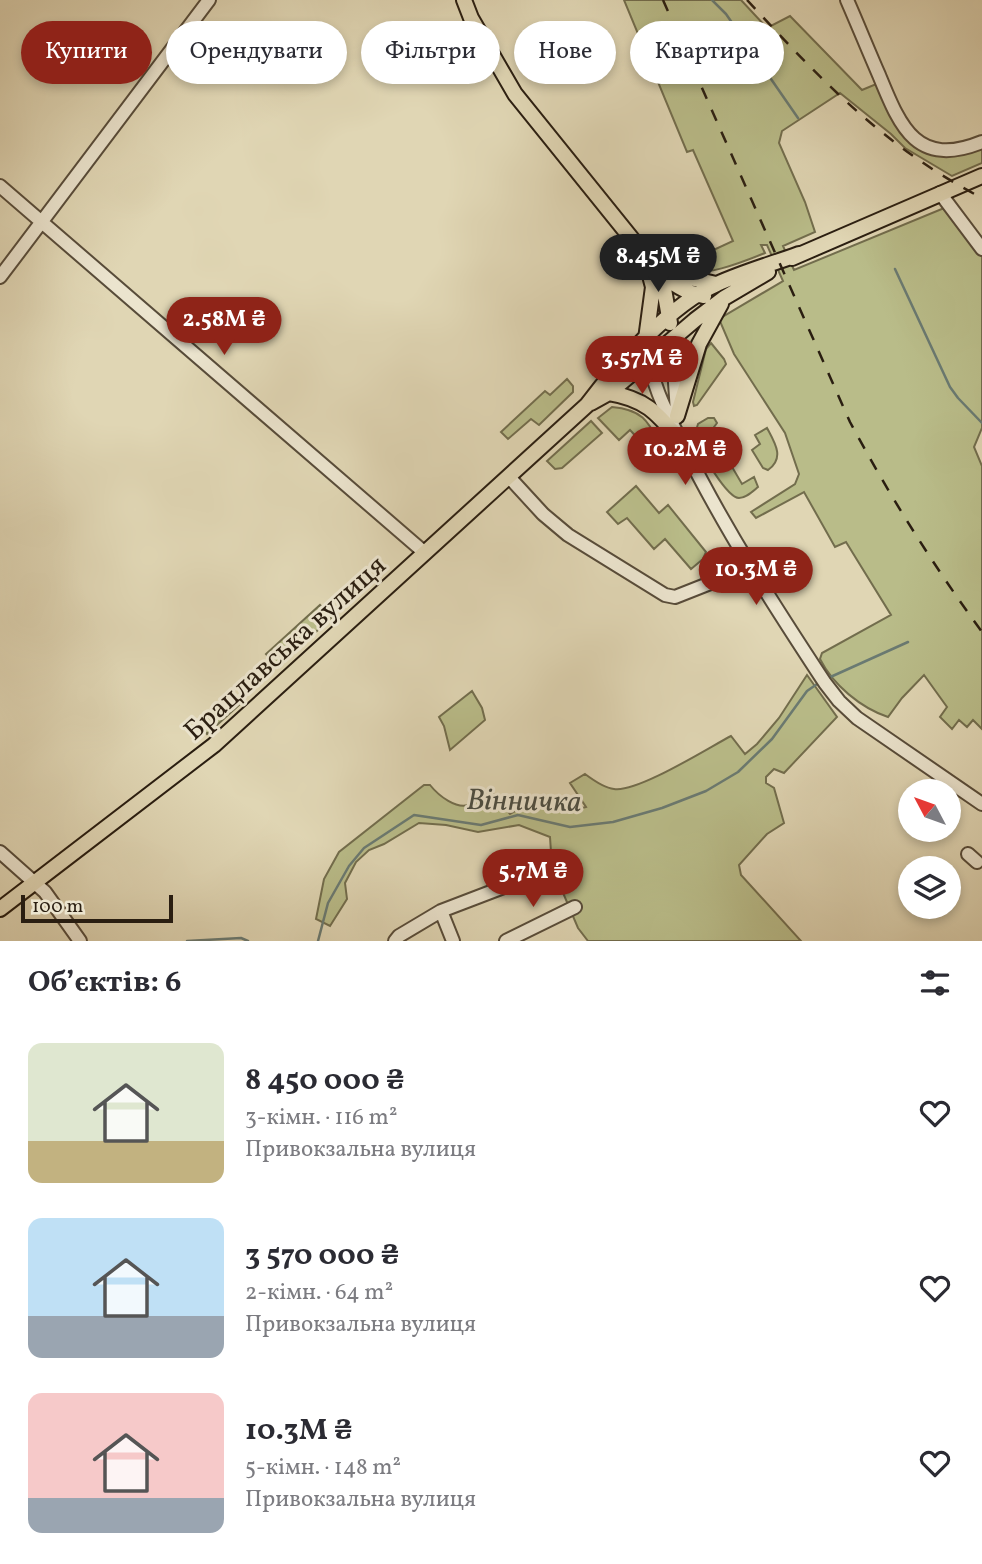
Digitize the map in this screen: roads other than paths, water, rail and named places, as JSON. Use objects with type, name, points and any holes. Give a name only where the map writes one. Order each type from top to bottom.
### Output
[{"type":"main road","points":[[464,0],[471,18],[515,94],[644,254],[671,283],[683,290],[724,298],[699,344],[677,416]]},
{"type":"main road","points":[[799,254],[982,176]]},
{"type":"main road","points":[[644,254],[677,275],[716,284]]},
{"type":"main road","points":[[644,254],[664,289],[672,340]]},
{"type":"main road","points":[[644,254],[653,286],[646,339]]},
{"type":"main road","name":"Брацлавська вулиця","points":[[0,909],[214,745],[587,405],[603,384],[669,317],[716,284],[799,254]]},
{"type":"main road","name":"Брацлавська вулиця","points":[[587,405],[609,393],[724,298],[799,254]]},
{"type":"main road","points":[[609,393],[629,396],[643,402],[654,410],[680,440]]},
{"type":"street","points":[[847,0],[894,112],[908,133],[925,146],[939,150],[956,150],[982,142]]},
{"type":"street","points":[[0,277],[202,2]]},
{"type":"street","points":[[0,186],[425,553]]},
{"type":"street","points":[[940,193],[982,249]]},
{"type":"street","points":[[646,339],[647,361],[664,407],[705,489],[823,681],[839,701],[858,718],[982,804]]},
{"type":"street","points":[[672,340],[680,440]]},
{"type":"street","points":[[509,477],[568,535],[665,595],[675,597],[751,567]]},
{"type":"street","points":[[0,852],[36,882],[80,941]]},
{"type":"street","points":[[395,941],[441,911],[530,877]]},
{"type":"street","points":[[506,941],[575,907]]},
{"type":"street","points":[[441,911],[453,941]]},
{"type":"waterway","points":[[712,0],[726,14],[798,118]]},
{"type":"waterway","points":[[895,269],[950,387],[982,423]]},
{"type":"waterway","name":"Вінничка","points":[[826,679],[908,642]]},
{"type":"waterway","name":"Вінничка","points":[[318,941],[328,903],[349,866],[364,848],[414,815],[481,825],[518,815],[570,827],[613,822],[662,808],[706,791],[738,772],[772,739],[807,691],[820,682]]},
{"type":"waterway","name":"Вінничка","points":[[187,941],[241,938],[248,941]]},
{"type":"railway","points":[[663,0],[850,422],[912,529],[982,632]]},
{"type":"railway","points":[[747,0],[801,58],[884,134],[914,157],[982,198]]}]
